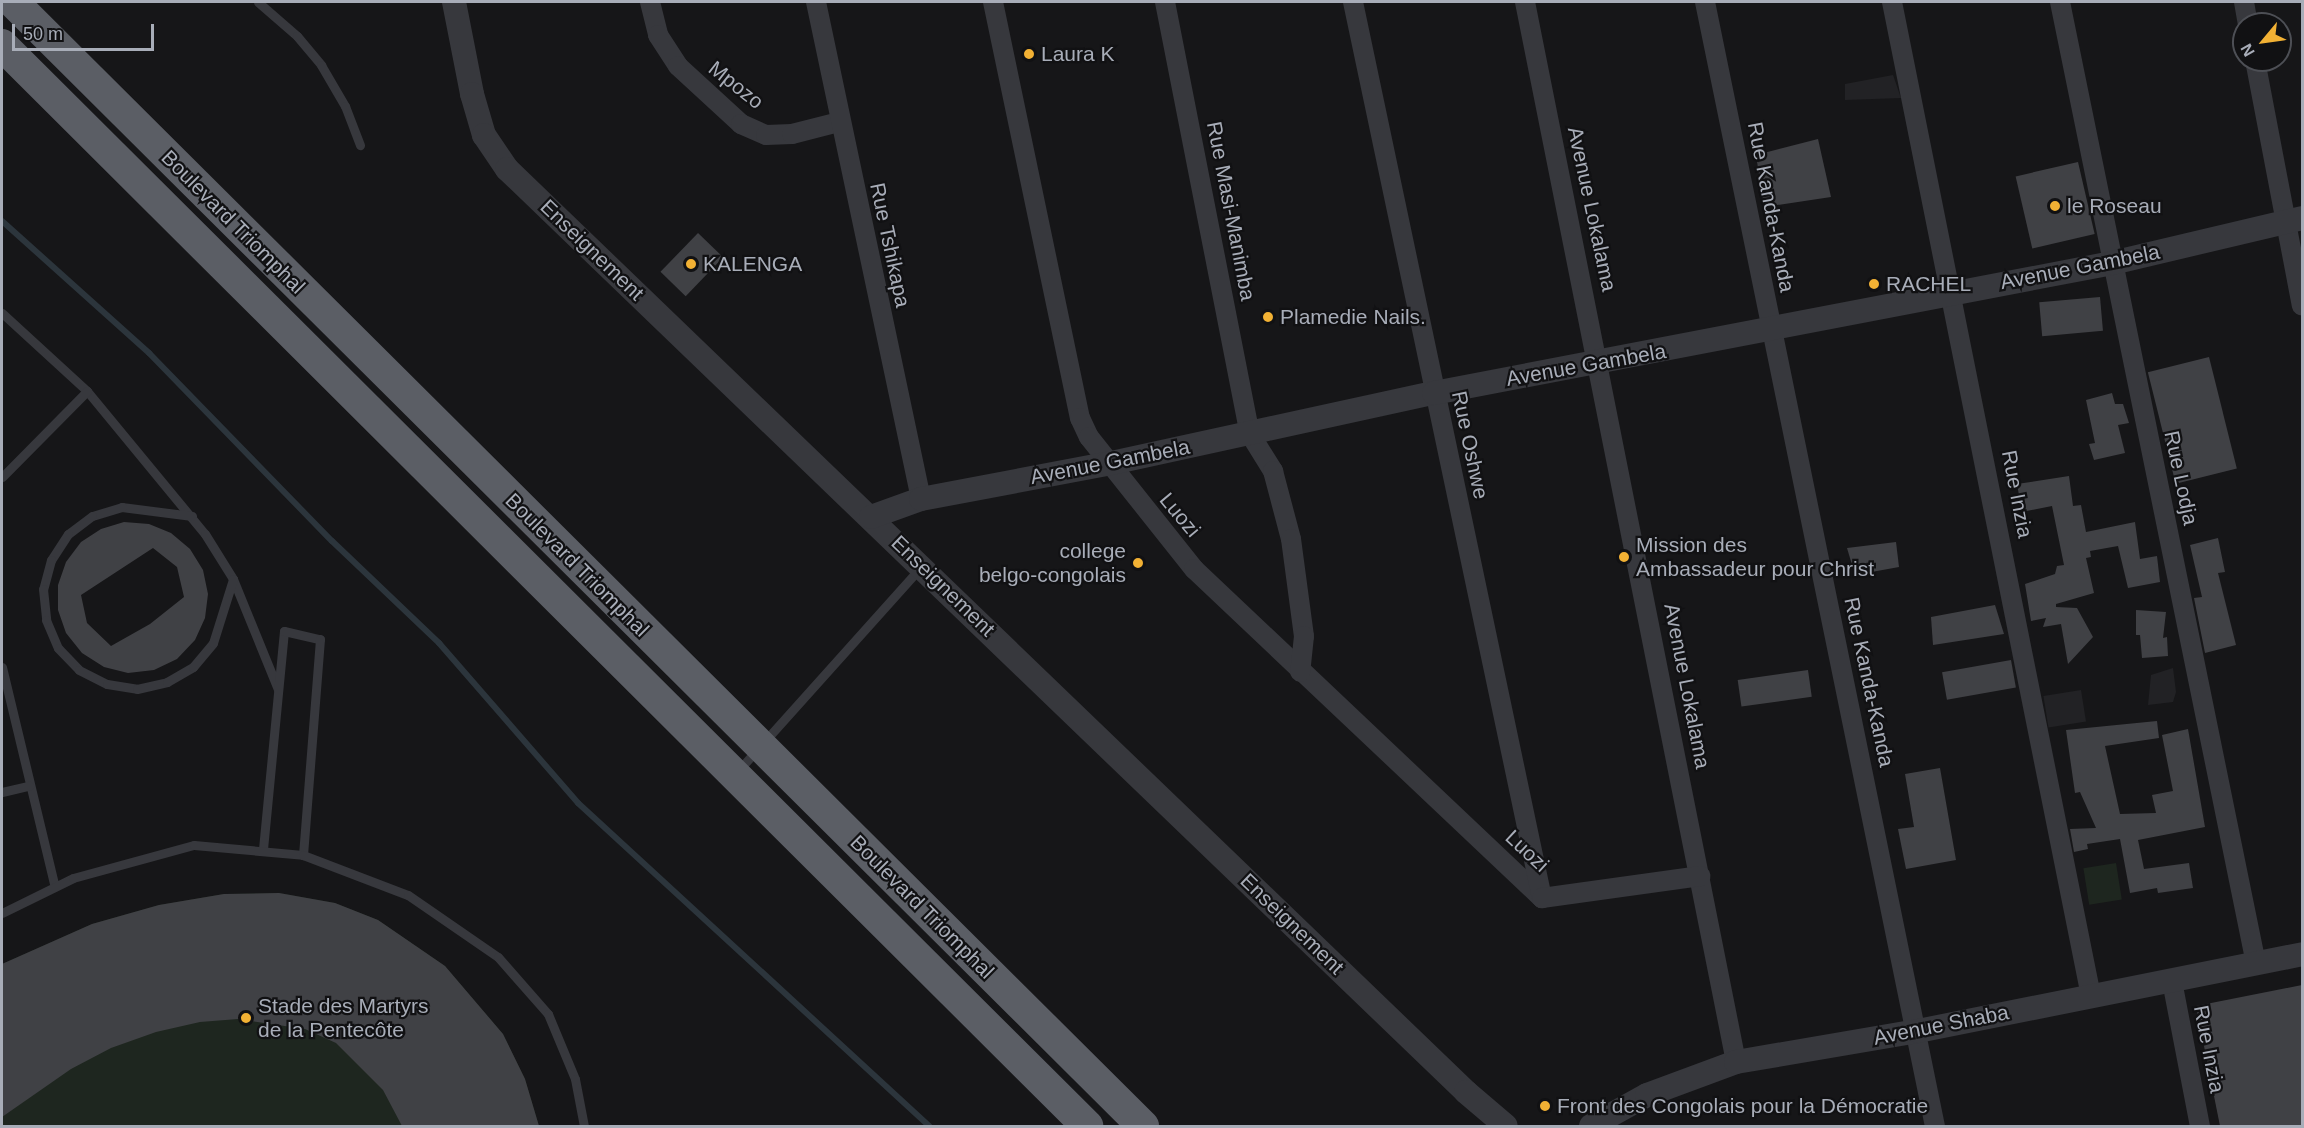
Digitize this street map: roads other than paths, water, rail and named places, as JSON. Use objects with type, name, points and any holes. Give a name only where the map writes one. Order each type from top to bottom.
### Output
[{"type":"highway","name":"Boulevard Triomphal","points":[[13,2],[1143,1126]]},
{"type":"highway","name":"Boulevard Triomphal","points":[[2,45],[1087,1126]]},
{"type":"street","name":"Enseignement","points":[[453,2],[472,94],[484,135],[507,169],[1506,1126]]},
{"type":"street","name":"Mpozo","points":[[651,2],[658,35],[678,66],[741,124],[766,135],[792,134],[839,122]]},
{"type":"street","name":"Rue Tshikapa","points":[[816,2],[839,122],[921,499]]},
{"type":"street","name":"Luozi","points":[[993,2],[1080,418],[1107,464],[1194,569],[1300,672],[1542,898]]},
{"type":"street","name":"Rue Masi-Manimba","points":[[1165,2],[1250,434],[1273,471],[1291,539],[1304,628],[1300,672]]},
{"type":"street","name":"Rue Oshwe","points":[[1353,2],[1542,898]]},
{"type":"street","name":"Avenue Lokalama","points":[[1525,2],[1599,362],[1736,1062]]},
{"type":"street","name":"Rue Kanda-Kanda","points":[[1705,2],[1771,330],[1918,1031],[1935,1126]]},
{"type":"street","name":"Rue Inzia","points":[[1892,2],[1953,292],[2091,996]]},
{"type":"street","name":"Rue Lodja","points":[[2060,2],[2256,964]]},
{"type":"street","points":[[2258,72],[2294,220],[2302,306]]},
{"type":"street","name":"Avenue Gambela","points":[[871,517],[921,499],[1107,464],[1434,393],[2112,263],[2294,220]]},
{"type":"street","points":[[1542,898],[1701,876]]},
{"type":"street","name":"Avenue Shaba","points":[[1591,1126],[1647,1095],[1736,1062],[1918,1031],[2302,954]]},
{"type":"street","name":"Rue Inzia","points":[[2172,981],[2200,1126]]},
{"type":"lane","points":[[258,2],[297,36],[321,65],[345,106],[360,145]]},
{"type":"lane","points":[[2,312],[87,391],[192,516],[233,579],[278,689]]},
{"type":"lane","points":[[2,477],[87,391]]},
{"type":"lane","points":[[192,516],[122,507],[92,516],[68,534],[51,560],[43,589],[46,620],[58,648],[80,670],[107,684],[137,689],[167,682],[194,667],[213,643],[233,579]]},
{"type":"lane","points":[[734,776],[922,566]]},
{"type":"lane","points":[[263,849],[284,631],[320,639],[303,855]]},
{"type":"lane","points":[[2,667],[55,887]]},
{"type":"lane","points":[[2,792],[29,786]]},
{"type":"lane","points":[[2,913],[74,878],[194,845],[263,849],[303,855],[408,895],[498,957],[548,1014],[574,1079],[584,1126]]},
{"type":"waterway","points":[[2,221],[149,353],[332,541],[439,643],[578,803],[929,1126]]},
{"type":"place","name":"Laura K","points":[[1029,54]]},
{"type":"place","name":"le Roseau","points":[[2055,206]]},
{"type":"place","name":"KALENGA","points":[[691,264]]},
{"type":"place","name":"RACHEL","points":[[1874,284]]},
{"type":"place","name":"Plamedie Nails.","points":[[1268,317]]},
{"type":"place","name":"Mission des Ambassadeur pour Christ","points":[[1624,557]]},
{"type":"place","name":"college belgo-congolais","points":[[1138,563]]},
{"type":"place","name":"Stade des Martyrs de la Pentecôte","points":[[246,1018]]},
{"type":"place","name":"Front des Congolais pour la Démocratie","points":[[1545,1106]]}]
